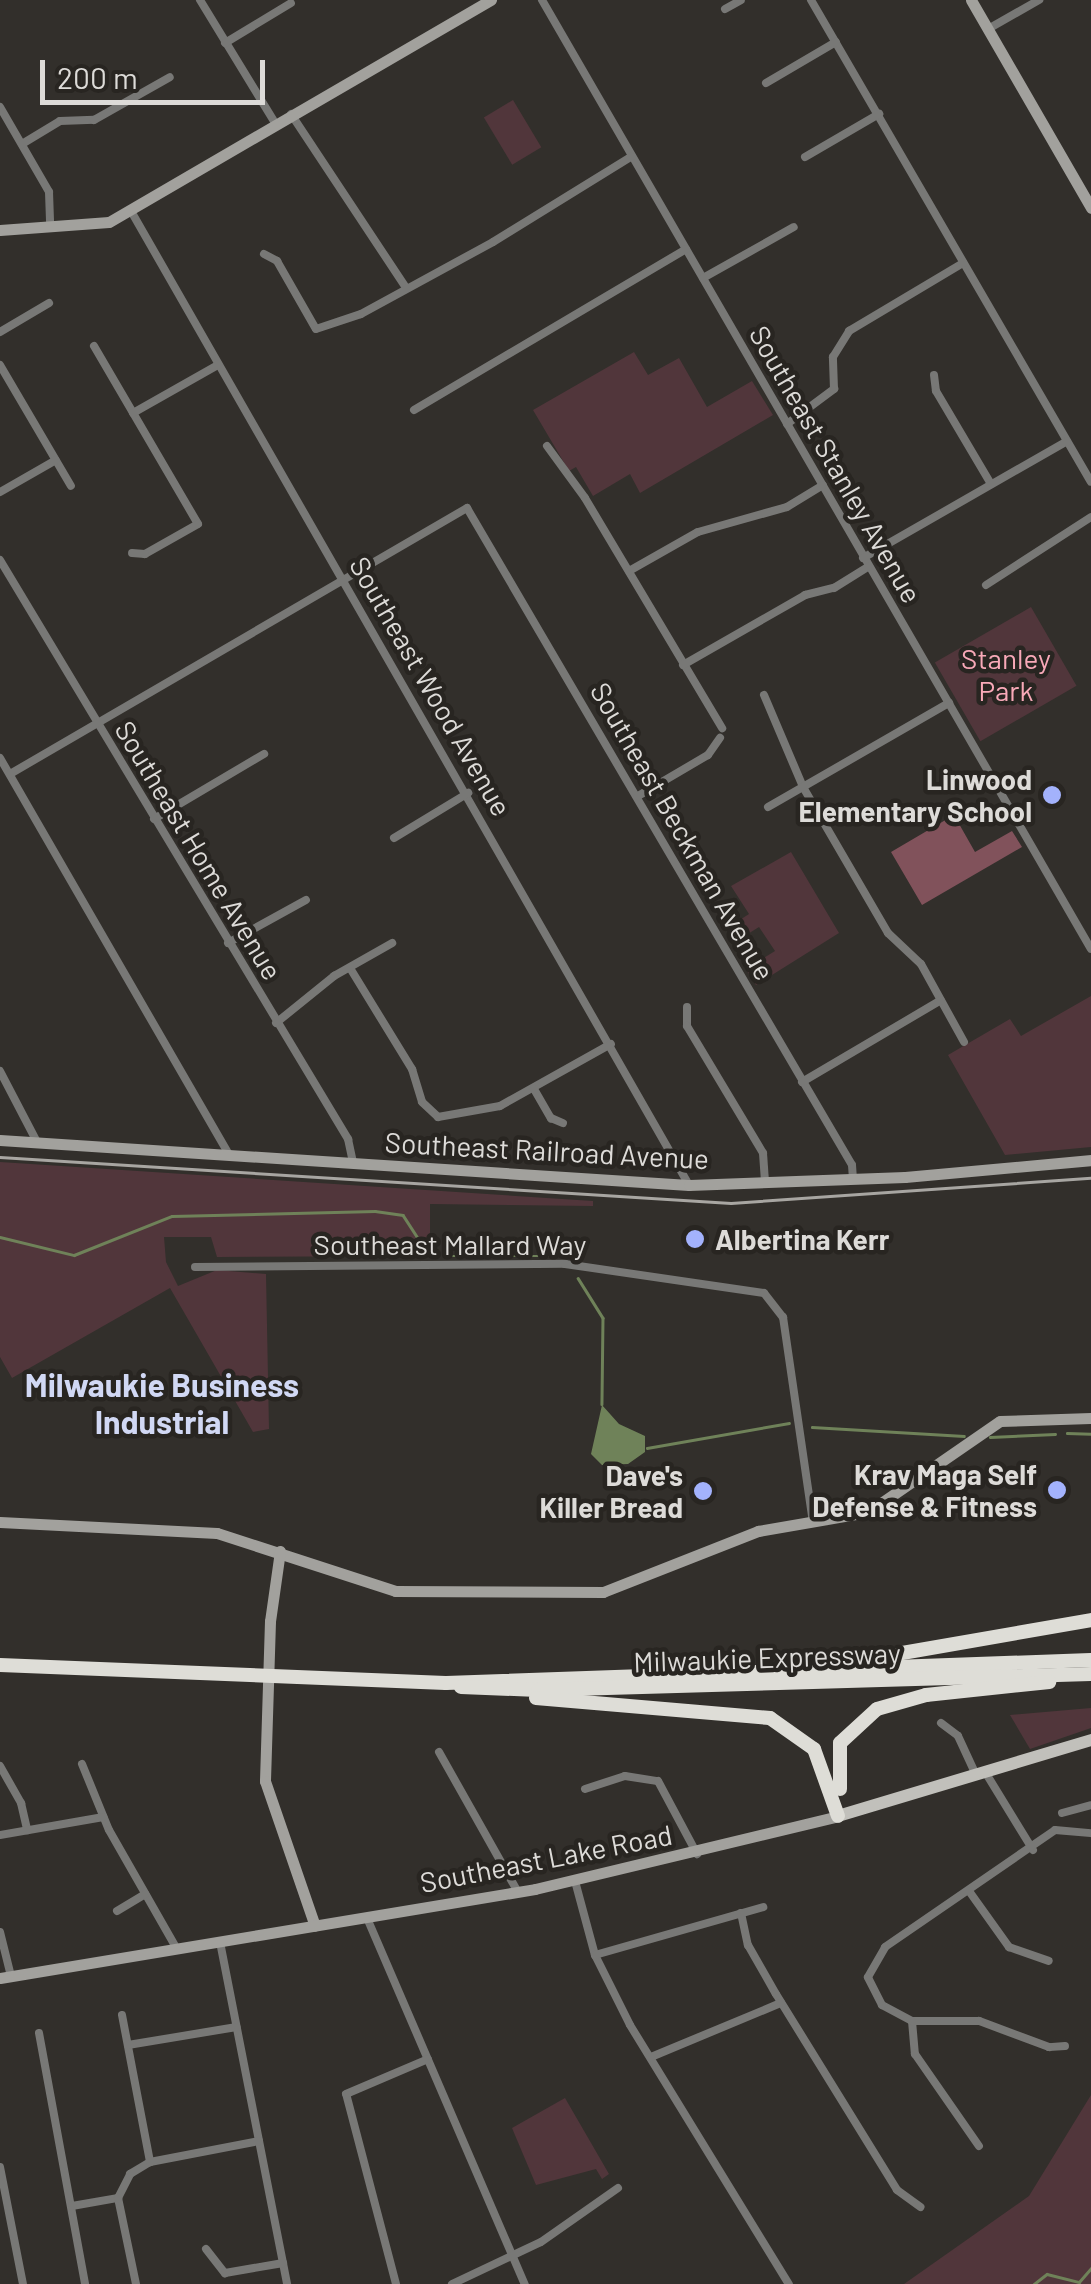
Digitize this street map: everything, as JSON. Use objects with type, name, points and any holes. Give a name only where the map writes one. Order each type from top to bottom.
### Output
[{"type":"highway","points":[[796,1668],[1010,1639],[1091,1620]]},
{"type":"highway","name":"Milwaukie Expressway","points":[[0,1665],[446,1684],[1091,1660]]},
{"type":"highway","name":"Milwaukie Expressway","points":[[446,1684],[481,1690],[1091,1676]]},
{"type":"highway","points":[[842,1815],[836,1755],[846,1732],[864,1716],[926,1695],[1091,1676]]},
{"type":"highway","points":[[481,1690],[770,1718],[814,1749],[842,1815]]},
{"type":"main road","name":"Southeast Lake Road","points":[[842,1815],[982,1776],[1091,1740]]},
{"type":"street","points":[[200,0],[275,123]]},
{"type":"street","points":[[0,230],[91,228],[131,211],[468,6],[491,0]]},
{"type":"street","name":"Southeast Stanley Avenue","points":[[542,0],[1091,950]]},
{"type":"street","points":[[725,10],[741,0]]},
{"type":"street","points":[[811,0],[1091,482]]},
{"type":"street","points":[[971,0],[1091,208]]},
{"type":"street","points":[[988,29],[1039,0]]},
{"type":"street","points":[[225,43],[291,3]]},
{"type":"street","points":[[766,83],[836,42]]},
{"type":"street","points":[[22,144],[60,122],[94,120],[170,76]]},
{"type":"street","points":[[0,107],[3,119],[22,144],[52,199],[50,226]]},
{"type":"street","points":[[291,114],[406,288]]},
{"type":"street","points":[[805,157],[878,114]]},
{"type":"street","points":[[264,254],[277,261],[316,329],[361,314],[632,156]]},
{"type":"street","name":"Southeast Wood Avenue","points":[[131,211],[468,793],[689,1185]]},
{"type":"street","points":[[703,278],[794,227]]},
{"type":"street","points":[[414,410],[686,249]]},
{"type":"street","points":[[787,424],[834,389],[833,357],[849,330],[963,263]]},
{"type":"street","points":[[0,332],[49,303]]},
{"type":"street","points":[[94,346],[198,524],[145,554],[132,553]]},
{"type":"street","points":[[133,414],[218,364]]},
{"type":"street","points":[[0,365],[72,486]]},
{"type":"street","points":[[934,376],[936,391],[992,484]]},
{"type":"street","points":[[864,558],[1067,441]]},
{"type":"street","points":[[547,446],[628,572],[721,733],[708,756],[638,796]]},
{"type":"street","points":[[0,492],[56,460]]},
{"type":"street","points":[[628,572],[698,532],[787,507],[824,486]]},
{"type":"street","name":"Southeast Beckman Avenue","points":[[343,580],[468,508],[852,1165],[853,1180]]},
{"type":"street","points":[[986,585],[1091,517]]},
{"type":"street","name":"Southeast Home Avenue","points":[[0,560],[348,1139],[353,1164]]},
{"type":"street","points":[[683,665],[804,594],[834,588],[868,568]]},
{"type":"street","points":[[10,774],[343,580]]},
{"type":"street","points":[[764,695],[803,787],[888,933],[918,959],[964,1042]]},
{"type":"street","points":[[768,808],[948,703]]},
{"type":"street","points":[[154,819],[264,754]]},
{"type":"street","points":[[0,758],[230,1156]]},
{"type":"street","points":[[394,838],[468,793]]},
{"type":"street","points":[[228,943],[306,900]]},
{"type":"street","points":[[276,1022],[392,943]]},
{"type":"street","points":[[350,968],[412,1069],[428,1112],[468,1115],[534,1089],[611,1044]]},
{"type":"street","points":[[802,1082],[941,1000]]},
{"type":"street","points":[[687,1007],[687,1026],[763,1154],[766,1184]]},
{"type":"street","points":[[0,1072],[37,1143]]},
{"type":"street","points":[[534,1089],[551,1118],[563,1123]]},
{"type":"street","name":"Southeast Railroad Avenue","points":[[0,1140],[689,1185],[853,1180],[1091,1160]]},
{"type":"street","name":"Southeast Mallard Way","points":[[195,1266],[565,1264],[764,1293],[783,1317],[813,1522]]},
{"type":"street","points":[[0,1522],[198,1530],[280,1551],[394,1592],[603,1592],[746,1535],[882,1505],[996,1423],[1091,1418]]},
{"type":"street","points":[[280,1551],[268,1676],[266,1792],[315,1926]]},
{"type":"street","points":[[940,1723],[958,1736],[1033,1850]]},
{"type":"street","points":[[440,1752],[518,1892]]},
{"type":"street","points":[[82,1764],[103,1817],[177,1949]]},
{"type":"street","points":[[0,1766],[21,1803],[27,1830]]},
{"type":"street","points":[[585,1788],[626,1776],[658,1781],[697,1854]]},
{"type":"street","points":[[1062,1813],[1091,1805]]},
{"type":"street","name":"Southeast Lake Road","points":[[6,1977],[518,1892],[697,1854],[842,1815]]},
{"type":"street","points":[[0,1835],[103,1817]]},
{"type":"street","points":[[1065,2046],[1050,2047],[980,2021],[912,2021],[874,1996],[870,1966],[885,1947],[1033,1850],[1060,1828],[1091,1834]]},
{"type":"street","points":[[575,1880],[595,1954],[651,2057],[788,2284]]},
{"type":"street","points":[[969,1891],[1009,1947],[1050,1961]]},
{"type":"street","points":[[118,1911],[146,1894]]},
{"type":"street","points":[[595,1954],[764,1907]]},
{"type":"street","points":[[740,1913],[748,1945],[781,2002],[898,2190],[920,2206]]},
{"type":"street","points":[[367,1918],[526,2284]]},
{"type":"street","points":[[0,1932],[6,1977]]},
{"type":"street","points":[[220,1942],[287,2284]]},
{"type":"street","points":[[651,2057],[781,2002]]},
{"type":"street","points":[[122,2015],[150,2162]]},
{"type":"street","points":[[912,2021],[915,2054],[980,2146]]},
{"type":"street","points":[[128,2045],[237,2027]]},
{"type":"street","points":[[39,2033],[84,2284]]},
{"type":"street","points":[[396,2284],[346,2094],[428,2059]]},
{"type":"street","points":[[136,2284],[118,2198],[130,2174],[150,2162],[259,2141]]},
{"type":"street","points":[[0,2166],[23,2284]]},
{"type":"street","points":[[452,2284],[515,2256],[618,2188]]},
{"type":"street","points":[[72,2206],[118,2198]]},
{"type":"street","points":[[206,2249],[212,2265],[225,2272],[283,2263]]},
{"type":"green space","points":[[513,100],[541,147],[512,165],[484,118]]},
{"type":"green space","points":[[634,352],[648,375],[679,358],[707,407],[752,381],[773,415],[640,493],[630,474],[593,496],[576,467],[569,471],[533,410]]},
{"type":"green space","name":"Stanley Park","points":[[1031,607],[1076,686],[980,741],[935,662]]},
{"type":"green space","points":[[791,852],[839,933],[756,985],[746,969],[775,951],[759,927],[743,937],[735,923],[749,914],[731,886]]},
{"type":"green space","points":[[1091,996],[1091,1147],[1005,1155],[948,1055],[1010,1019],[1021,1036]]},
{"type":"green space","points":[[0,1162],[593,1201],[593,1206],[430,1204],[430,1256],[217,1257],[211,1237],[164,1237],[166,1262],[178,1286],[217,1270],[266,1274],[269,1429],[253,1432],[170,1288],[12,1378],[0,1357]]},
{"type":"green space","points":[[1091,1708],[1091,1728],[1030,1749],[1010,1715]]},
{"type":"green space","points":[[1091,2095],[1091,2284],[904,2284],[1029,2196]]},
{"type":"green space","points":[[565,2098],[609,2174],[602,2179],[596,2169],[536,2185],[512,2128]]},
{"type":"shaded area","points":[[954,815],[975,852],[1012,831],[1022,847],[922,905],[891,852]]},
{"type":"shaded area","points":[[602,1405],[619,1424],[645,1436],[645,1452],[628,1464],[602,1465],[591,1454]]},
{"type":"waterway","points":[[0,1237],[74,1255],[172,1216],[375,1211],[403,1215],[427,1252]]},
{"type":"waterway","points":[[452,1256],[559,1256]]},
{"type":"waterway","points":[[578,1278],[603,1318],[602,1404]]},
{"type":"waterway","points":[[647,1448],[789,1423]]},
{"type":"waterway","points":[[812,1427],[964,1436]]},
{"type":"waterway","points":[[1067,1433],[1091,1434]]},
{"type":"waterway","points":[[990,1437],[1055,1434]]},
{"type":"waterway","points":[[1034,2284],[1047,2274],[1079,2282],[1091,2268]]},
{"type":"railway","points":[[0,1157],[731,1203],[1091,1178]]},
{"type":"place","name":"Linwood Elementary School","points":[[1052,795]]},
{"type":"place","name":"Albertina Kerr","points":[[695,1239]]},
{"type":"place","name":"Krav Maga Self Defense & Fitness","points":[[1057,1490]]},
{"type":"place","name":"Dave's Killer Bread","points":[[703,1491]]},
{"type":"district","name":"Milwaukie Business Industrial","points":[[162,1404]]}]
